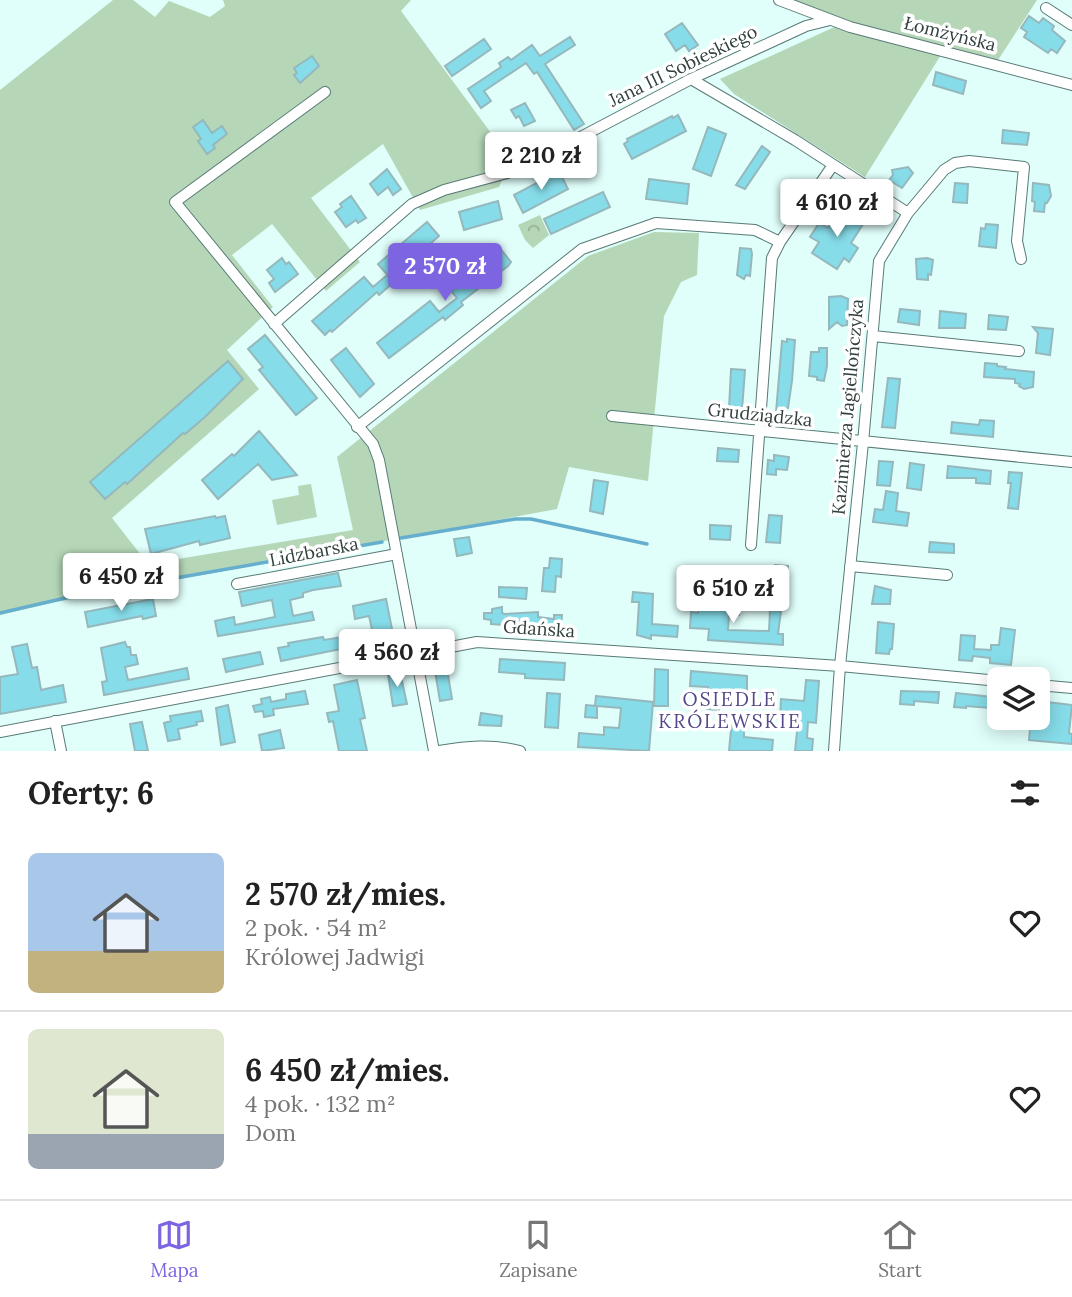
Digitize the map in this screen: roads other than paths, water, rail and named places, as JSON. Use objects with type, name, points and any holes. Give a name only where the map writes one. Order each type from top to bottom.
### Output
[{"type":"street","name":"Łomżyńska","points":[[779,0],[850,27],[1072,85]]},
{"type":"street","points":[[1046,8],[1072,25]]},
{"type":"street","name":"Jana III Sobieskiego","points":[[274,324],[412,204],[444,190],[518,170],[691,79],[825,18]]},
{"type":"street","points":[[691,79],[795,140],[908,213]]},
{"type":"street","points":[[325,92],[175,202],[373,444],[379,460],[437,751],[476,745],[520,751]]},
{"type":"street","name":"Kazimierza Jagiellończyka","points":[[834,751],[879,261],[908,213],[944,170],[955,163],[970,161],[1024,167],[1017,241],[1021,259]]},
{"type":"street","points":[[751,545],[772,258],[833,165]]},
{"type":"street","points":[[357,427],[582,249],[656,223],[755,230],[780,242]]},
{"type":"street","points":[[873,336],[1019,351]]},
{"type":"street","name":"Grudziądzka","points":[[612,416],[1072,462]]},
{"type":"street","name":"Lidzbarska","points":[[237,584],[397,554]]},
{"type":"street","points":[[850,566],[947,575]]},
{"type":"street","name":"Gdańska","points":[[0,732],[477,642],[840,666],[987,680]]},
{"type":"street","points":[[1050,686],[1072,688]]},
{"type":"street","points":[[55,721],[61,751]]},
{"type":"waterway","points":[[401,538],[515,519],[531,519],[647,544]]},
{"type":"waterway","points":[[0,613],[78,595],[382,542]]},
{"type":"district","name":"OSIEDLE KRÓLEWSKIE","points":[[730,710]]}]
